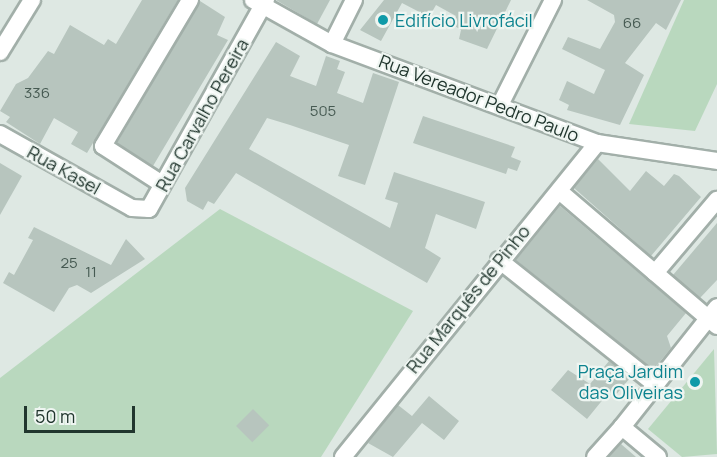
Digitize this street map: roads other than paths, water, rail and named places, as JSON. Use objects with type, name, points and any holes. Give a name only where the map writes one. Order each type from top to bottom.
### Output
[{"type":"street","points":[[0,52],[32,0]]},
{"type":"street","points":[[162,184],[103,146],[190,0]]},
{"type":"street","points":[[332,44],[354,0]]},
{"type":"street","points":[[500,105],[553,0]]},
{"type":"street","name":"Rua Carvalho Pereira","points":[[127,206],[149,210],[260,2]]},
{"type":"street","name":"Rua Vereador Pedro Paulo","points":[[260,2],[332,44],[597,143],[717,161]]},
{"type":"street","name":"Rua Kasel","points":[[0,134],[127,206]]},
{"type":"street","name":"Rua Marquês de Pinho","points":[[343,457],[499,260],[597,143]]},
{"type":"street","points":[[565,196],[655,273],[714,317],[595,457]]},
{"type":"street","points":[[655,273],[717,200]]},
{"type":"street","points":[[499,260],[656,385]]},
{"type":"street","points":[[622,427],[658,457]]},
{"type":"place","name":"Edifício Livrofácil","points":[[383,20]]},
{"type":"place","name":"Praça Jardim das Oliveiras","points":[[695,382]]}]
